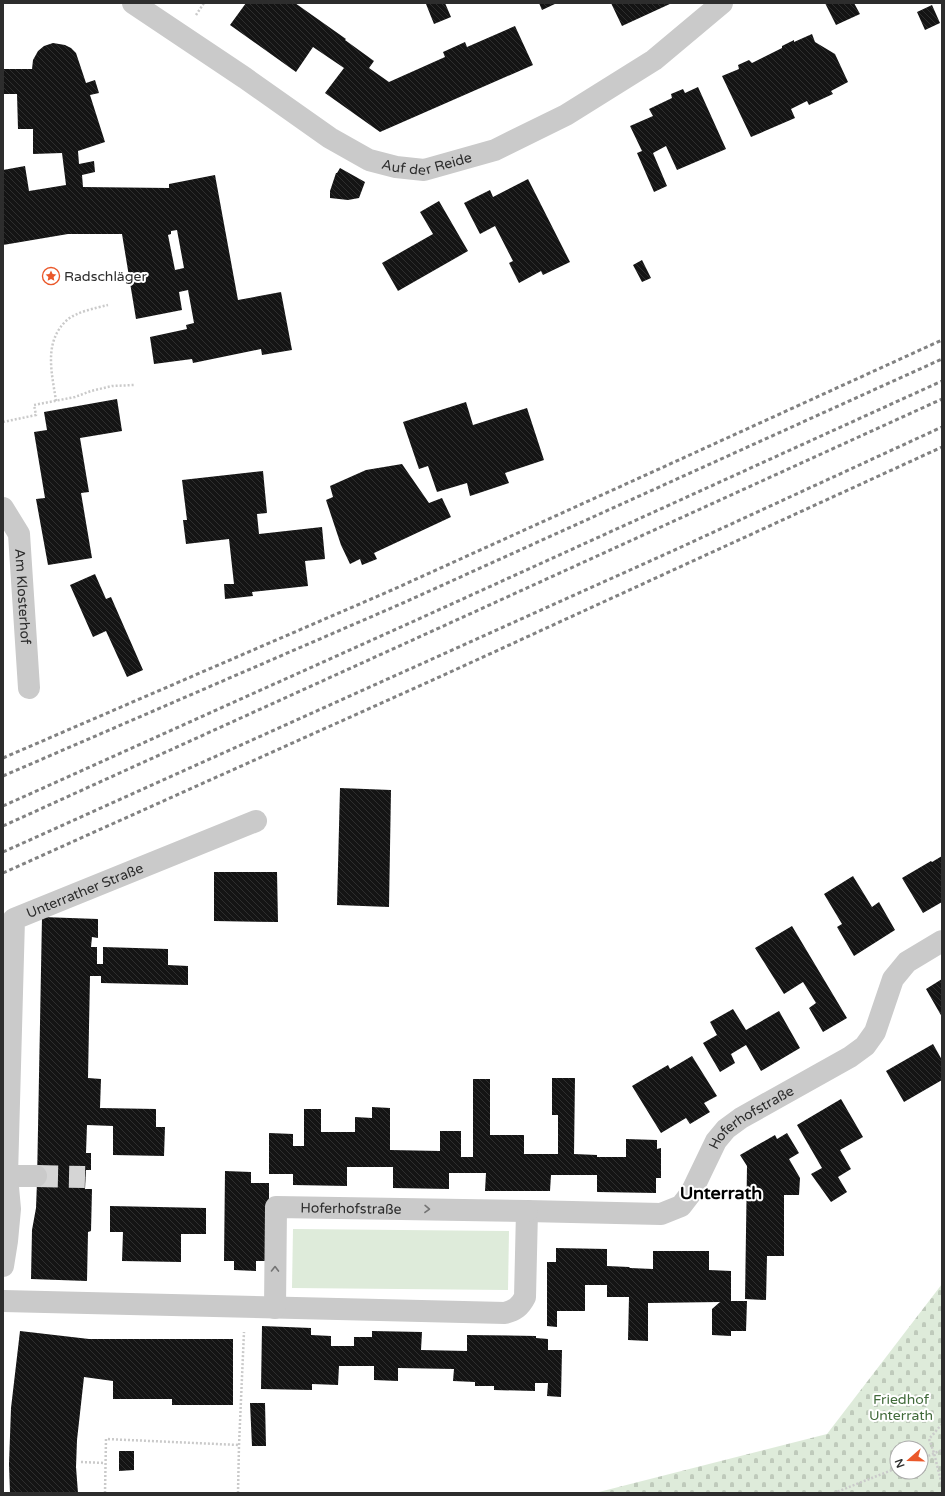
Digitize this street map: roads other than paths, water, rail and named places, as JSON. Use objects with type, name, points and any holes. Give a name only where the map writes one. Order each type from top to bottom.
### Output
[{"type":"street","name":"Auf der Reide","points":[[133,3],[245,78],[330,138],[369,160],[396,168],[424,170],[495,150],[566,115],[654,60],[722,3]]},
{"type":"street","name":"Am Klosterhof","points":[[3,508],[19,534],[29,688]]},
{"type":"street","name":"Unterrather Straße","points":[[3,1266],[7,1241],[6,1209],[14,919],[256,820]]},
{"type":"street","name":"Hoferhofstraße","points":[[274,1308],[276,1206],[661,1214],[681,1206],[691,1193],[716,1141],[726,1129],[741,1118],[865,1046],[875,1032],[893,979],[907,962],[942,941]]},
{"type":"street","points":[[7,1176],[36,1176]]},
{"type":"street","points":[[3,1301],[245,1308],[504,1313],[514,1310],[521,1305],[525,1297],[527,1211]]},
{"type":"tunnel","points":[[36,1176],[85,1177]]},
{"type":"railway","points":[[3,758],[392,590],[942,340]]},
{"type":"railway","points":[[3,776],[403,603],[942,359]]},
{"type":"railway","points":[[3,806],[942,381]]},
{"type":"railway","points":[[3,826],[942,399]]},
{"type":"railway","points":[[3,852],[679,548],[942,427]]},
{"type":"railway","points":[[3,873],[435,679],[942,447]]},
{"type":"place","name":"Radschläger","points":[[51,276]]},
{"type":"district","name":"Unterrath","points":[[721,1193]]},
{"type":"park label","name":"Friedhof Unterrath","points":[[901,1408]]}]
